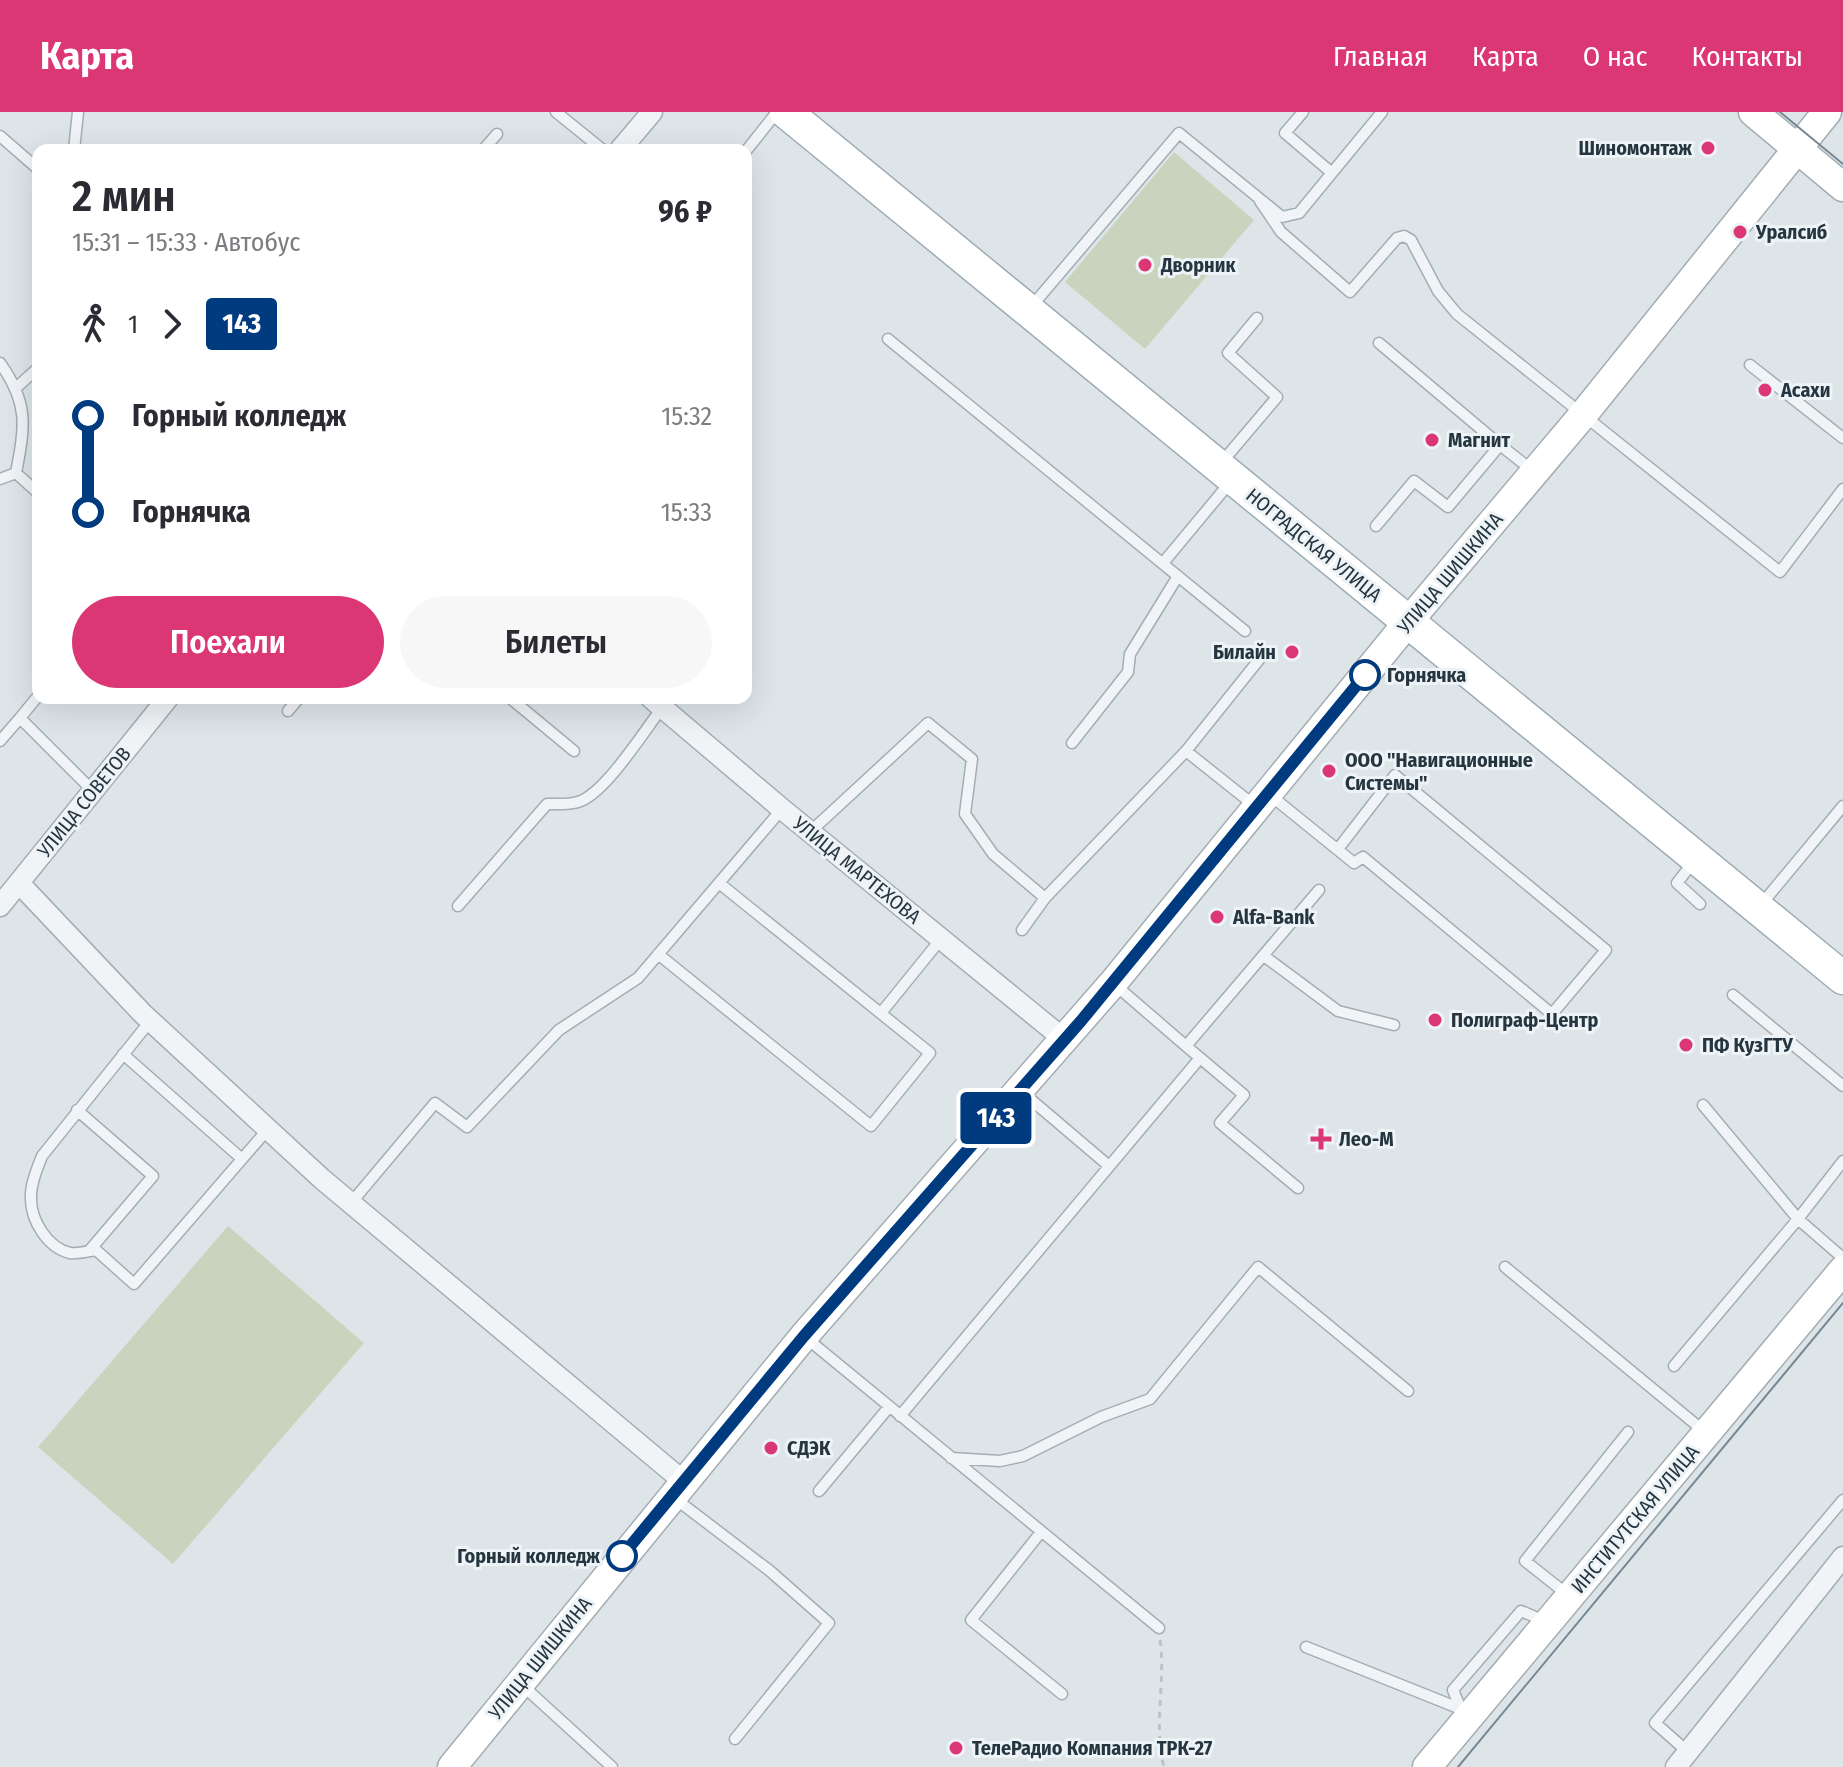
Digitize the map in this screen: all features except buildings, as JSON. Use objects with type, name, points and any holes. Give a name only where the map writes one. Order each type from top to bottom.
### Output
[{"type":"main road","name":"НОГРАДСКАЯ УЛИЦА","points":[[786,112],[1843,978]]},
{"type":"main road","points":[[1753,112],[1843,187]]},
{"type":"main road","name":"УЛИЦА ШИШКИНА","points":[[452,1767],[677,1488],[804,1336],[1113,983],[1408,622],[1582,416],[1797,149],[1829,118]]},
{"type":"main road","name":"ИНСТИТУТСКАЯ УЛИЦА","points":[[1427,1767],[1463,1715],[1548,1623],[1843,1270]]},
{"type":"street","points":[[624,144],[643,115]]},
{"type":"street","name":"УЛИЦА СОВЕТОВ","points":[[0,906],[163,704]]},
{"type":"street","name":"УЛИЦА МАРТЕХОВА","points":[[657,704],[1065,1040]]},
{"type":"street","points":[[19,883],[151,1020],[268,1129],[677,1488]]},
{"type":"street","points":[[1682,1760],[1843,1557]]},
{"type":"lane","points":[[75,144],[78,112]]},
{"type":"lane","points":[[556,112],[596,144]]},
{"type":"lane","points":[[752,144],[777,112]]},
{"type":"lane","points":[[1303,112],[1285,133],[1332,173]]},
{"type":"lane","points":[[1028,310],[1179,133],[1282,217],[1299,213],[1382,112]]},
{"type":"lane","points":[[488,144],[497,134]]},
{"type":"lane","points":[[0,136],[32,164]]},
{"type":"lane","points":[[1260,201],[1281,232],[1350,292],[1397,238],[1404,236],[1411,240],[1438,291],[1457,314],[1780,572],[1843,489]]},
{"type":"lane","points":[[1163,563],[1277,397],[1228,353],[1257,318]]},
{"type":"lane","points":[[888,339],[1245,631]]},
{"type":"lane","points":[[1379,343],[1535,472]]},
{"type":"lane","points":[[0,363],[17,387],[24,432],[16,473]]},
{"type":"lane","points":[[1750,365],[1843,438]]},
{"type":"lane","points":[[17,387],[32,373]]},
{"type":"lane","points":[[1376,526],[1414,481],[1448,507],[1500,445]]},
{"type":"lane","points":[[0,479],[16,473]]},
{"type":"lane","points":[[16,473],[32,488]]},
{"type":"lane","points":[[1072,743],[1128,672],[1130,654],[1178,576]]},
{"type":"lane","points":[[1022,930],[1045,898],[1186,751],[1262,656]]},
{"type":"lane","points":[[0,741],[32,703]]},
{"type":"lane","points":[[288,711],[294,704]]},
{"type":"lane","points":[[517,704],[574,751]]},
{"type":"lane","points":[[458,906],[547,804],[579,802],[604,783],[655,704]]},
{"type":"lane","points":[[20,718],[94,792]]},
{"type":"lane","points":[[810,832],[928,723],[972,759],[965,814],[993,854],[1045,898]]},
{"type":"lane","points":[[1186,751],[1338,849],[1354,863],[1363,857],[1552,1014],[1606,950],[1395,775],[1338,849]]},
{"type":"lane","points":[[1757,910],[1843,806]]},
{"type":"lane","points":[[351,1203],[435,1103],[467,1127],[559,1030],[638,978],[782,809]]},
{"type":"lane","points":[[1696,859],[1677,883],[1700,904]]},
{"type":"lane","points":[[658,954],[871,1126],[930,1053],[719,883]]},
{"type":"lane","points":[[1186,1046],[1319,890]]},
{"type":"lane","points":[[881,1013],[941,939]]},
{"type":"lane","points":[[1264,956],[1338,1011],[1394,1025]]},
{"type":"lane","points":[[1113,983],[1244,1095],[1220,1123],[1298,1188]]},
{"type":"lane","points":[[1733,995],[1843,1086]]},
{"type":"lane","points":[[151,1020],[42,1156],[31,1200],[36,1223],[51,1243],[71,1253],[96,1250],[134,1284],[268,1129]]},
{"type":"lane","points":[[123,1054],[242,1159]]},
{"type":"lane","points":[[900,1416],[1200,1058]]},
{"type":"lane","points":[[1020,1090],[1109,1166]]},
{"type":"lane","points":[[1703,1105],[1798,1219],[1843,1258]]},
{"type":"lane","points":[[77,1110],[153,1176],[89,1251]]},
{"type":"lane","points":[[1674,1366],[1843,1161]]},
{"type":"lane","points":[[951,1458],[1000,1461],[1023,1456],[1101,1417],[1150,1399],[1258,1267],[1408,1391]]},
{"type":"lane","points":[[1505,1267],[1706,1433]]},
{"type":"lane","points":[[804,1336],[1159,1628]]},
{"type":"lane","points":[[819,1491],[889,1407]]},
{"type":"lane","points":[[1570,1596],[1525,1561],[1628,1432]]},
{"type":"lane","points":[[677,1488],[829,1623],[735,1739]]},
{"type":"lane","points":[[1682,1760],[1655,1723],[1843,1500]]},
{"type":"lane","points":[[1041,1532],[971,1620],[1062,1694]]},
{"type":"lane","points":[[1306,1647],[1463,1715]]},
{"type":"lane","points":[[521,1684],[612,1767]]},
{"type":"path","points":[[1159,1628],[1164,1663],[1160,1704],[1164,1767]]},
{"type":"green space","points":[[1174,152],[1254,220],[1145,349],[1065,282]]},
{"type":"green space","points":[[228,1226],[364,1343],[173,1564],[38,1447]]},
{"type":"tram line","points":[[1780,112],[1843,164]]},
{"type":"tram line","points":[[1458,1767],[1843,1303]]},
{"type":"bus line","name":"143","points":[[622,1556],[804,1336],[1081,1021],[1365,675]]},
{"type":"place","name":"Шиномонтаж","points":[[1708,148]]},
{"type":"place","name":"Уралсиб","points":[[1740,232]]},
{"type":"place","name":"Дворник","points":[[1145,265]]},
{"type":"place","name":"Асахи","points":[[1765,390]]},
{"type":"place","name":"Магнит","points":[[1432,440]]},
{"type":"place","name":"Билайн","points":[[1292,652]]},
{"type":"place","name":"Горнячка","points":[[1365,675]]},
{"type":"place","name":"ООО \"Навигационные Системы\"","points":[[1329,771]]},
{"type":"place","name":"Alfa-Bank","points":[[1217,917]]},
{"type":"place","name":"Полиграф-Центр","points":[[1435,1020]]},
{"type":"place","name":"ПФ КузГТУ","points":[[1686,1045]]},
{"type":"place","name":"Лео-М","points":[[1321,1139]]},
{"type":"place","name":"СДЭК","points":[[771,1448]]},
{"type":"place","name":"Горный колледж","points":[[622,1556]]},
{"type":"place","name":"ТелеРадио Компания ТРК-27","points":[[956,1748]]}]
